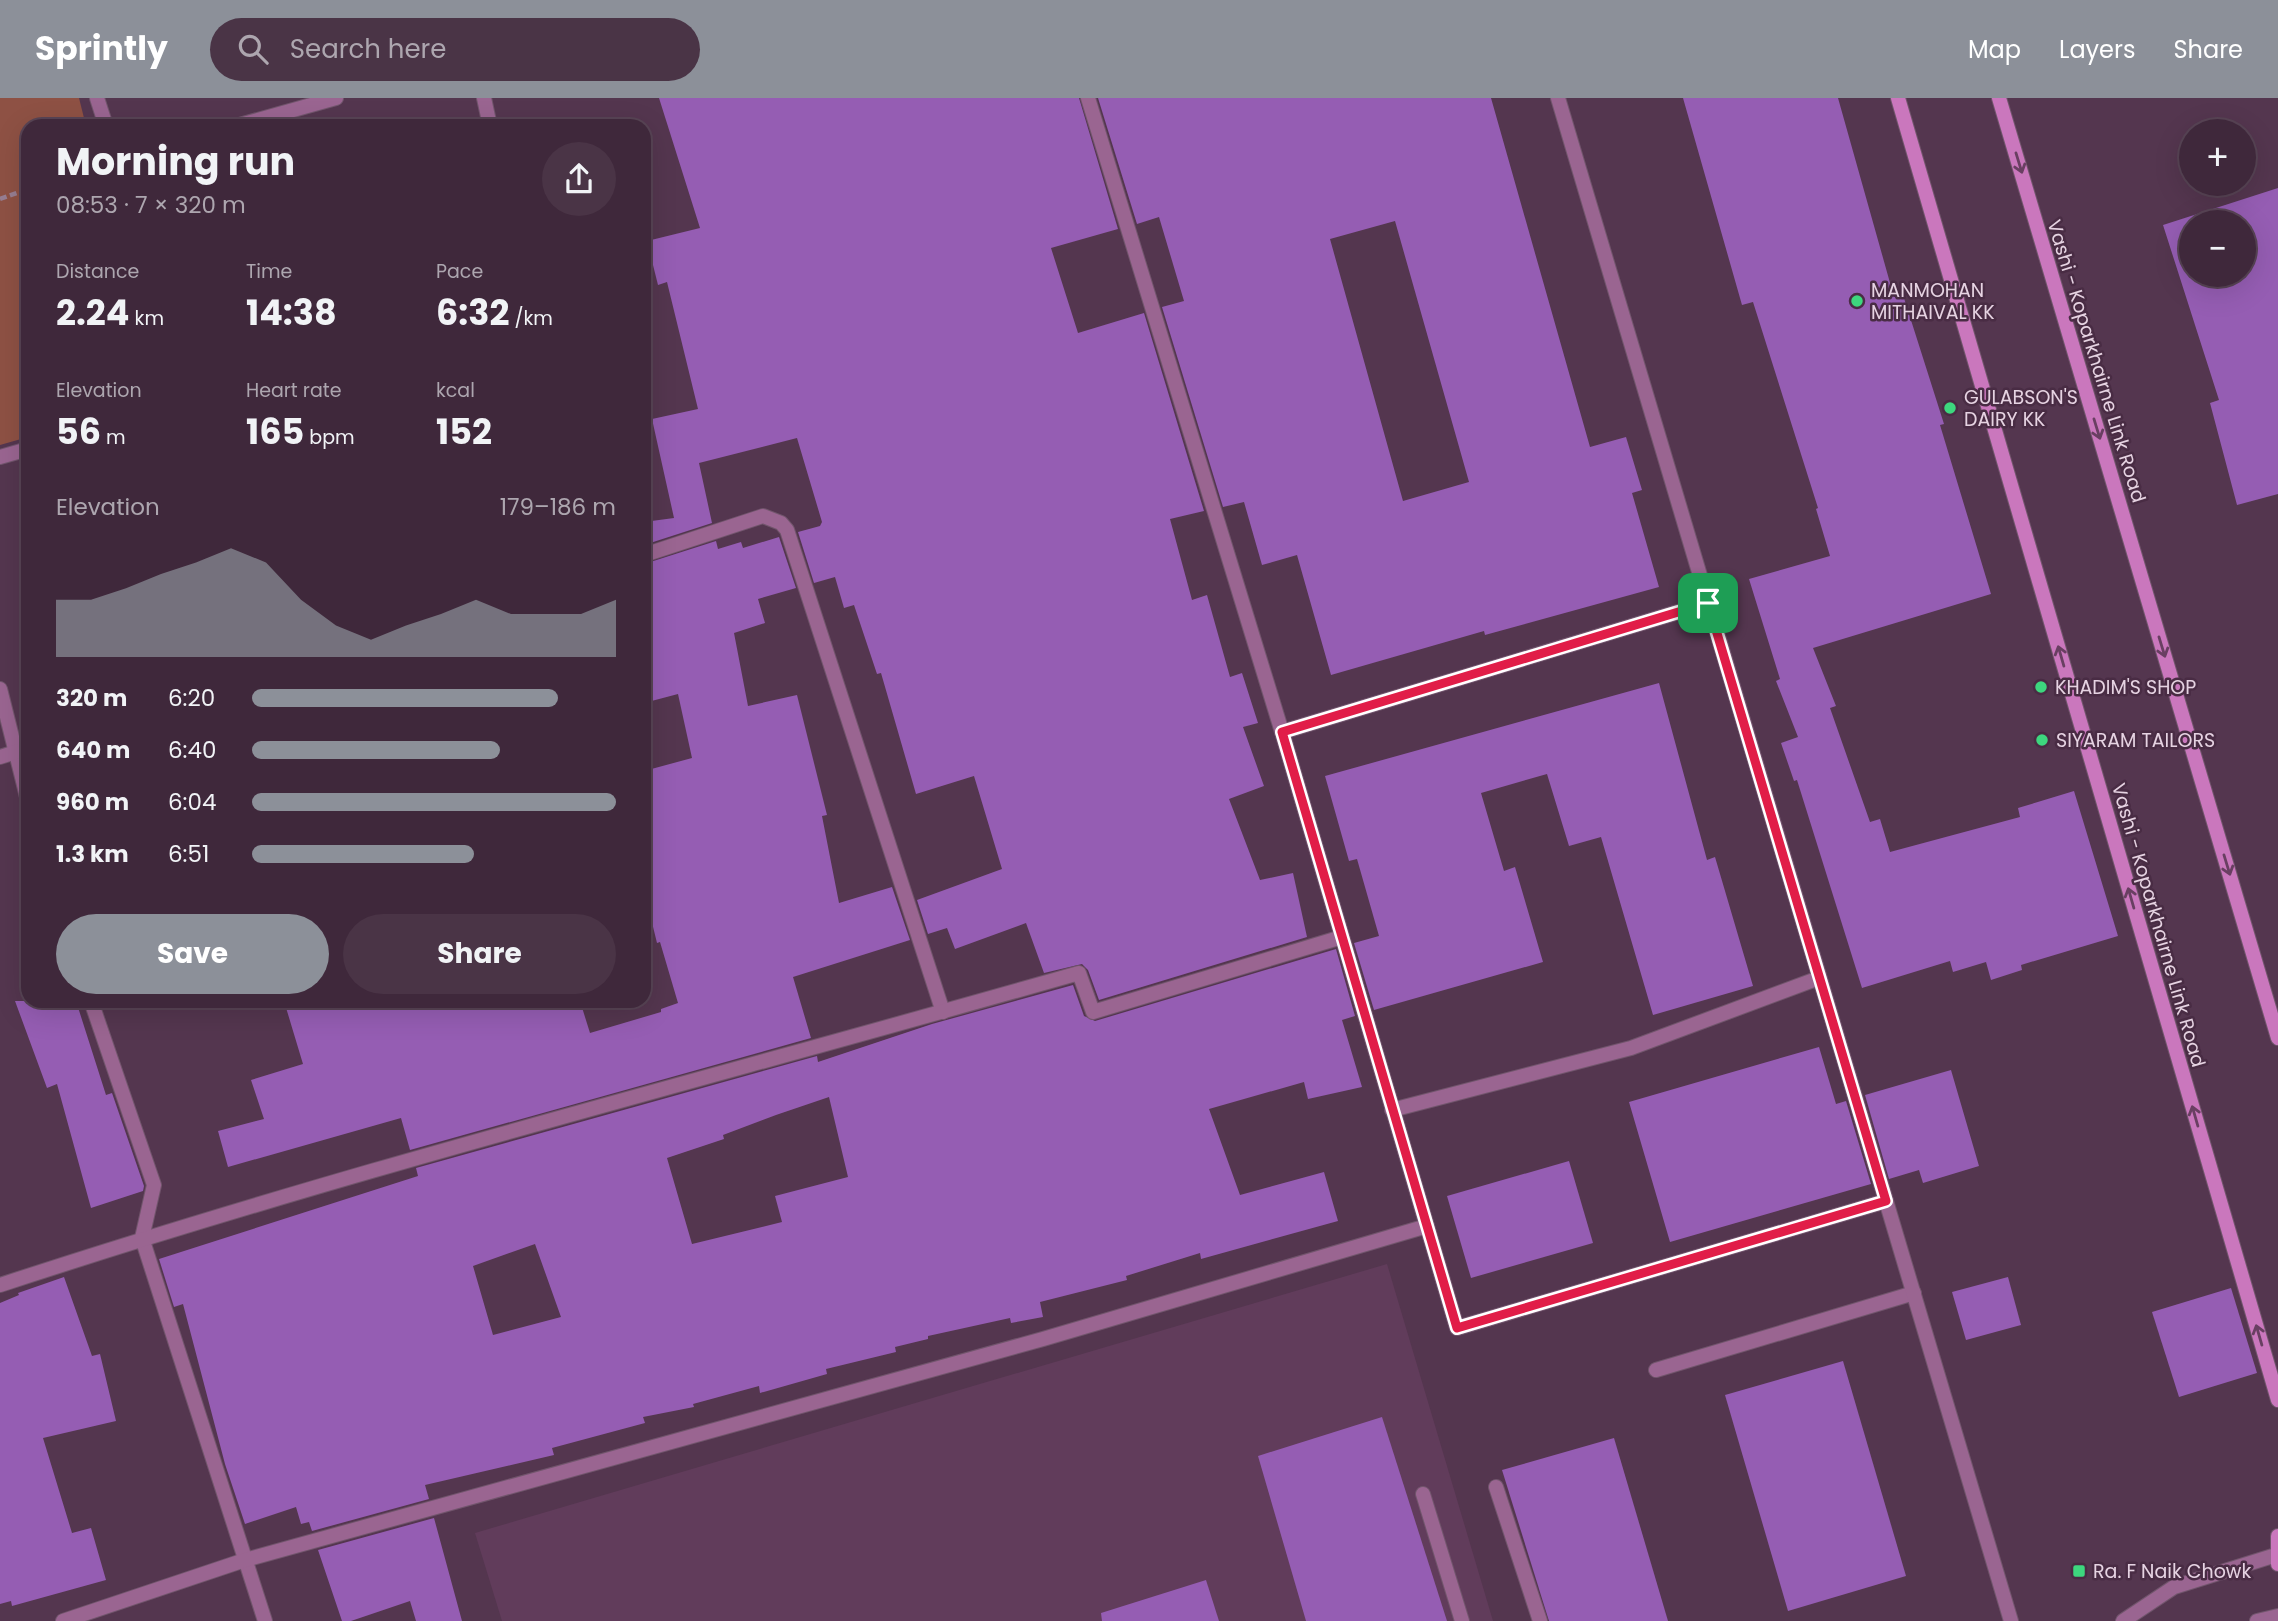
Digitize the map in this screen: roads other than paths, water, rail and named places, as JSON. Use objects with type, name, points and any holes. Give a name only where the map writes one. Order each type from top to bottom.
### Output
[{"type":"main road","name":"Vashi - Koparkhairne Link Road","points":[[1898,98],[2278,1400]]},
{"type":"main road","name":"Vashi - Koparkhairne Link Road","points":[[1999,98],[2278,1038]]},
{"type":"main road","points":[[2277,1559],[2278,1536]]},
{"type":"street","points":[[97,98],[104,119]]},
{"type":"street","points":[[261,119],[336,98]]},
{"type":"street","points":[[484,98],[488,119]]},
{"type":"street","points":[[1088,98],[1282,732],[1457,1328],[1886,1201]]},
{"type":"street","points":[[1558,98],[2011,1621]]},
{"type":"street","points":[[0,457],[21,451]]},
{"type":"street","points":[[651,553],[763,516],[781,523],[787,530],[943,1012]]},
{"type":"street","points":[[1282,732],[1708,603]]},
{"type":"street","points":[[0,688],[21,750],[0,757]]},
{"type":"street","points":[[0,1285],[142,1238],[526,1126],[1079,973],[1093,1012],[1342,937]]},
{"type":"street","points":[[1392,1110],[1631,1048],[1819,978]]},
{"type":"street","points":[[93,1008],[154,1185],[142,1238],[265,1621]]},
{"type":"street","points":[[63,1621],[245,1560],[1016,1346],[1427,1226]]},
{"type":"street","points":[[1656,1370],[1914,1293]]},
{"type":"street","points":[[1496,1487],[1540,1621]]},
{"type":"street","points":[[1423,1494],[1462,1621]]},
{"type":"street","points":[[2123,1621],[2174,1587],[2277,1559]]},
{"type":"street","points":[[2257,1621],[2278,1616]]},
{"type":"place","name":"MANMOHAN MITHAIVAL KK","points":[[1857,301]]},
{"type":"place","name":"GULABSON'S DAIRY KK","points":[[1950,408]]},
{"type":"place","name":"KHADIM'S SHOP","points":[[2041,687]]},
{"type":"place","name":"SIYARAM TAILORS","points":[[2042,740]]},
{"type":"place","name":"Ra. F Naik Chowk","points":[[2079,1571]]}]
